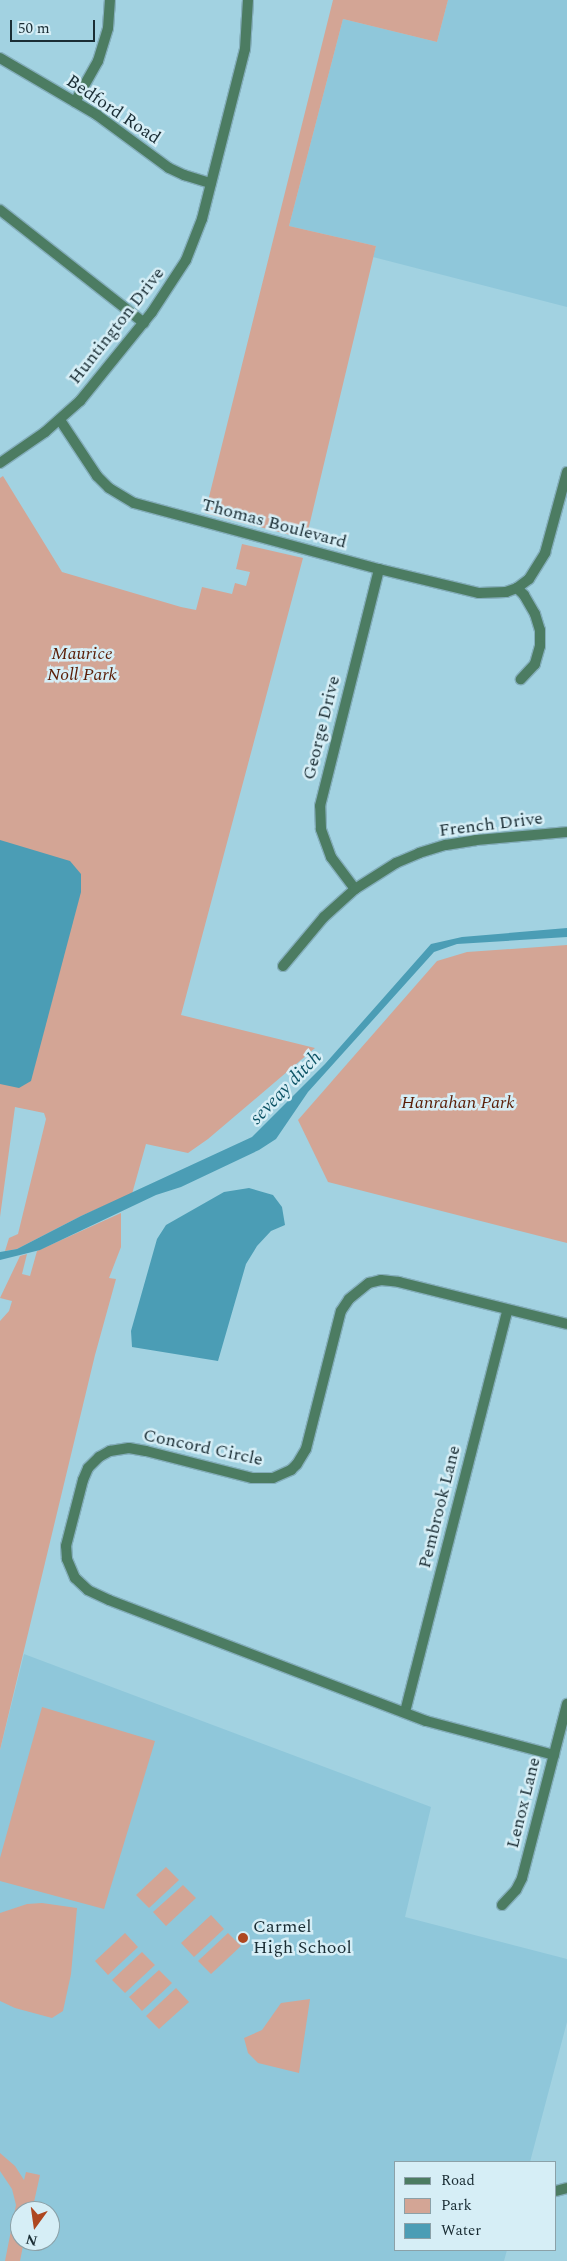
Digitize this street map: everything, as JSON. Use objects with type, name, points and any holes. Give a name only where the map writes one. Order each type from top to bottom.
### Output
[{"type":"street","points":[[75,102],[98,61],[108,28],[110,0]]},
{"type":"street","name":"Huntington Drive","points":[[0,463],[60,420],[80,401],[168,292],[186,260],[202,219],[244,49],[248,0]]},
{"type":"street","name":"Bedford Road","points":[[0,58],[124,133],[168,168],[184,176],[211,183]]},
{"type":"street","points":[[0,210],[144,323]]},
{"type":"street","name":"Thomas Boulevard","points":[[60,420],[97,476],[109,488],[134,504],[378,569],[479,593],[497,594],[517,588]]},
{"type":"street","points":[[522,680],[535,664],[540,646],[540,630],[535,614],[524,595],[517,588],[529,579],[545,553],[567,472]]},
{"type":"street","name":"George Drive","points":[[355,889],[331,857],[321,829],[320,806],[378,569]]},
{"type":"street","name":"French Drive","points":[[283,966],[324,917],[355,889],[396,862],[446,845],[476,840],[567,832]]},
{"type":"street","name":"Concord Circle","points":[[554,1755],[426,1721],[88,1590],[75,1578],[67,1559],[66,1546],[83,1480],[91,1463],[110,1451],[120,1449],[146,1451],[252,1478],[273,1478],[291,1470],[306,1449],[342,1311],[348,1298],[369,1283],[381,1280],[398,1282],[507,1311],[567,1324]]},
{"type":"street","name":"Pembrook Lane","points":[[405,1712],[507,1311]]},
{"type":"street","name":"Lenox Lane","points":[[502,1905],[516,1890],[522,1878],[567,1704]]},
{"type":"shaded area","points":[[448,0],[567,0],[567,307],[373,257],[376,246],[289,226],[343,19],[437,42]]},
{"type":"shaded area","name":"Carmel High School","points":[[24,1654],[431,1807],[405,1917],[567,1959],[567,2022],[530,2161],[394,2161],[394,2251],[507,2251],[504,2261],[0,2261],[0,1750]]},
{"type":"green space","points":[[333,0],[448,0],[437,42],[343,19],[289,226],[376,246],[306,539],[205,513]]},
{"type":"green space","name":"Maurice Noll Park","points":[[3,476],[62,572],[181,607],[196,610],[202,587],[232,594],[235,583],[246,586],[250,572],[236,569],[242,544],[303,558],[181,1015],[315,1048],[208,1139],[188,1153],[146,1144],[132,1194],[81,1216],[17,1249],[5,1251],[9,1238],[18,1234],[46,1119],[44,1113],[15,1107],[0,1217],[0,478]]},
{"type":"green space","name":"Hanrahan Park","points":[[567,945],[567,1243],[328,1182],[298,1120],[437,961],[467,952]]},
{"type":"green space","points":[[121,1213],[121,1247],[109,1278],[116,1279],[95,1355],[0,1750],[0,1321],[9,1311],[12,1301],[0,1298],[20,1256],[27,1254],[22,1274],[30,1276],[37,1251]]},
{"type":"green space","points":[[42,1707],[155,1741],[104,1909],[0,1881],[0,1858]]},
{"type":"green space","points":[[166,1867],[179,1880],[149,1908],[136,1895]]},
{"type":"green space","points":[[183,1885],[196,1898],[166,1926],[153,1912]]},
{"type":"green space","points":[[42,1903],[77,1908],[71,1974],[63,2011],[52,2018],[15,2008],[0,2001],[0,1913],[27,1904]]},
{"type":"green space","points":[[211,1915],[224,1929],[194,1957],[181,1943]]},
{"type":"green space","points":[[125,1933],[138,1947],[108,1975],[95,1961]]},
{"type":"green space","points":[[228,1933],[241,1946],[211,1974],[198,1961]]},
{"type":"green space","points":[[142,1952],[155,1965],[125,1993],[112,1980]]},
{"type":"green space","points":[[159,1970],[172,1983],[142,2011],[129,1997]]},
{"type":"green space","points":[[176,1988],[189,2002],[159,2029],[146,2016]]},
{"type":"green space","points":[[310,1999],[299,2073],[258,2063],[248,2053],[244,2038],[262,2030],[281,2003]]},
{"type":"green space","points":[[0,2153],[15,2166],[24,2180],[26,2172],[40,2175],[34,2201],[15,2201],[12,2189],[0,2171]]},
{"type":"green space","points":[[10,2236],[10,2251],[22,2251],[20,2261],[5,2261]]},
{"type":"water","points":[[0,840],[70,861],[81,874],[81,892],[31,1081],[19,1088],[0,1084]]},
{"type":"water","points":[[567,928],[567,937],[457,944],[434,952],[308,1092],[276,1139],[259,1150],[181,1187],[156,1195],[40,1250],[0,1260],[0,1252],[17,1249],[81,1216],[252,1137],[325,1064],[431,944],[462,937]]},
{"type":"water","points":[[249,1188],[273,1195],[282,1207],[285,1225],[271,1231],[257,1246],[246,1264],[218,1361],[132,1347],[131,1331],[157,1239],[166,1225],[224,1192]]},
{"type":"place","name":"Carmel High School","points":[[243,1938]]},
{"type":"water label","name":"seveay ditch","points":[[286,1088]]}]
